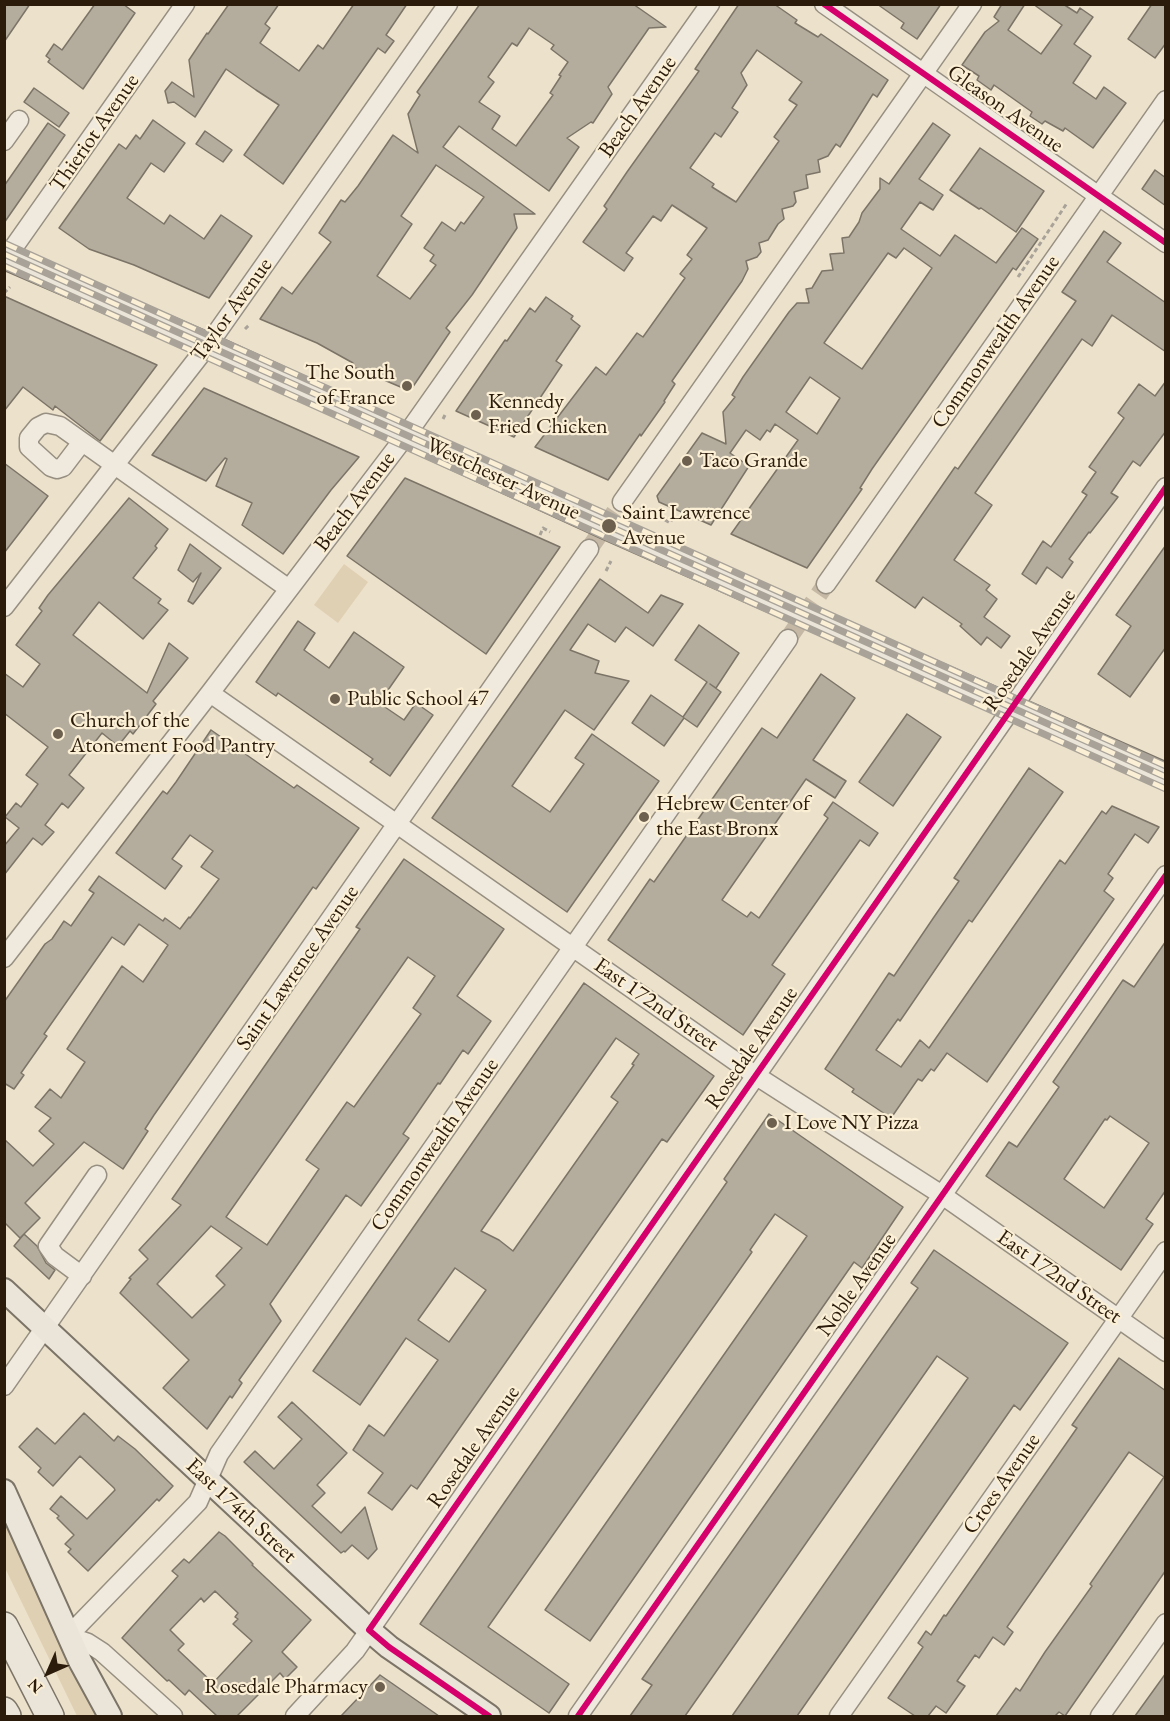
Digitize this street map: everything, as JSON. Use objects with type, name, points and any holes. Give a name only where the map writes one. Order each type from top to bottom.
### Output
[{"type":"highway","points":[[4,1626],[50,1716]]},
{"type":"highway","points":[[4,1712],[7,1716]]},
{"type":"main road","name":"Westchester Avenue","points":[[5,258],[208,345],[407,434],[605,527],[1166,775]]},
{"type":"main road","name":"East 174th Street","points":[[4,1290],[369,1630],[389,1647],[489,1716]]},
{"type":"main road","points":[[4,1491],[68,1636],[110,1716]]},
{"type":"street","name":"Thieriot Avenue","points":[[5,258],[186,4]]},
{"type":"street","name":"Taylor Avenue","points":[[4,607],[208,345],[448,4]]},
{"type":"street","name":"Beach Avenue","points":[[5,956],[210,693],[407,434],[710,4]]},
{"type":"street","name":"Gleason Avenue","points":[[824,4],[1166,243]]},
{"type":"street","points":[[622,502],[972,4]]},
{"type":"street","name":"Commonwealth Avenue","points":[[826,584],[1166,100]]},
{"type":"street","points":[[4,141],[19,120]]},
{"type":"street","points":[[82,442],[289,589]]},
{"type":"street","name":"Rosedale Avenue","points":[[295,1716],[337,1672],[369,1630],[1166,487]]},
{"type":"street","name":"Saint Lawrence Avenue","points":[[4,1386],[590,549]]},
{"type":"street","name":"Commonwealth Avenue","points":[[68,1636],[198,1502],[223,1448],[788,639]]},
{"type":"street","name":"East 172nd Street","points":[[210,693],[755,1075],[942,1195],[1166,1352]]},
{"type":"street","name":"Noble Avenue","points":[[578,1716],[1166,875]]},
{"type":"street","points":[[82,1276],[55,1256],[48,1246],[97,1175]]},
{"type":"street","name":"Croes Avenue","points":[[848,1713],[1166,1251]]},
{"type":"street","points":[[1100,1716],[1166,1623]]},
{"type":"street","points":[[68,1636],[88,1643],[102,1652],[173,1716]]},
{"type":"path","points":[[4,292],[10,287]]},
{"type":"path","points":[[245,329],[249,325]]},
{"type":"path","points":[[640,510],[644,505]]},
{"type":"path","points":[[665,520],[670,523],[673,518]]},
{"type":"path","points":[[540,535],[543,528],[550,532]]},
{"type":"path","points":[[606,571],[611,561]]},
{"type":"shaded area","points":[[344,564],[368,582],[338,623],[314,605]]},
{"type":"shaded area","points":[[4,1516],[75,1677],[99,1716],[77,1716],[5,1568]]},
{"type":"building","points":[[4,4],[30,4],[4,42]]},
{"type":"building","points":[[95,4],[123,4],[135,13],[83,89],[48,62],[50,59],[46,56],[54,44],[62,50]]},
{"type":"building","points":[[229,4],[279,4],[265,24],[270,28],[260,43],[299,71],[318,45],[323,49],[354,4],[407,4],[386,35],[394,41],[385,53],[378,48],[283,184],[244,155],[279,105],[226,69],[195,117],[174,102],[168,103],[165,91],[172,82],[194,97],[189,60]]},
{"type":"building","points":[[480,4],[633,4],[666,27],[649,28],[608,87],[612,94],[593,123],[591,122],[567,138],[579,147],[549,191],[459,126],[443,147],[535,214],[514,214],[517,228],[472,295],[446,328],[450,332],[410,391],[351,366],[353,363],[317,343],[260,319],[282,287],[292,294],[331,242],[319,233],[341,200],[345,202],[358,186],[393,135],[418,153],[408,114],[420,95],[417,92]],"holes":[[[529,28],[554,45],[551,49],[568,62],[550,93],[553,95],[516,146],[492,129],[500,116],[479,102],[494,82],[488,77],[512,43],[517,46]],[[436,165],[484,197],[464,224],[461,222],[455,231],[442,222],[424,248],[434,255],[430,261],[436,265],[410,299],[377,276],[412,224],[401,216]]]},
{"type":"building","points":[[739,4],[774,4],[797,20],[795,23],[818,37],[821,34],[888,80],[877,97],[873,94],[840,147],[836,144],[828,156],[818,160],[820,172],[806,175],[808,188],[794,192],[796,202],[793,206],[782,209],[784,219],[768,240],[759,243],[761,252],[757,257],[746,261],[748,269],[742,281],[672,381],[675,384],[665,402],[608,480],[535,447],[596,367],[606,375],[637,333],[643,337],[685,278],[680,274],[692,259],[687,255],[707,228],[672,205],[661,221],[653,216],[626,253],[633,258],[624,271],[583,242],[607,209],[604,206],[627,172],[699,71],[695,69]],"holes":[[[757,50],[802,82],[789,100],[797,105],[774,137],[779,141],[736,202],[712,187],[714,184],[690,168],[715,133],[721,137],[738,112],[732,108],[747,85],[741,73]]]},
{"type":"building","points":[[877,4],[941,4],[917,39],[901,28],[904,23]]},
{"type":"building","points":[[1002,4],[1025,4],[1008,30],[1041,54],[1062,25],[1033,4],[1063,4],[1077,13],[1080,8],[1093,17],[1074,44],[1091,56],[1073,83],[1096,99],[1104,87],[1126,103],[1093,148],[1065,128],[1063,131],[1045,121],[1042,124],[1030,116],[1032,112],[994,85],[991,90],[977,80],[979,76],[962,65],[985,32],[999,21],[994,17]]},
{"type":"building","points":[[1152,4],[1166,4],[1166,43],[1155,58],[1128,39]]},
{"type":"building","points":[[34,88],[69,113],[59,127],[24,102]]},
{"type":"building","points":[[153,120],[185,143],[164,172],[151,163],[127,198],[164,224],[170,215],[204,239],[221,215],[252,236],[209,298],[134,265],[89,249],[59,228],[119,144],[126,149],[136,135],[140,139]]},
{"type":"building","points":[[48,123],[65,135],[4,223],[4,186]]},
{"type":"building","points":[[933,123],[950,135],[919,179],[943,195],[933,210],[920,202],[901,229],[940,256],[955,235],[996,263],[1022,228],[1038,239],[1016,270],[1013,268],[872,469],[860,488],[862,489],[807,568],[731,534],[798,440],[775,424],[770,432],[767,430],[760,440],[746,430],[730,453],[749,466],[711,525],[659,502],[657,496],[702,433],[726,444],[723,412],[735,397],[732,395],[743,377],[797,303],[809,303],[806,289],[812,288],[822,271],[833,270],[830,254],[844,253],[842,238],[849,237],[862,213],[880,189],[880,178],[889,184]],"holes":[[[904,248],[932,268],[862,369],[824,343],[888,253],[896,258]],[[810,377],[840,398],[817,434],[786,412]]]},
{"type":"building","points":[[205,131],[232,150],[223,162],[196,144]]},
{"type":"building","points":[[980,148],[1044,191],[1016,232],[950,190]]},
{"type":"building","points":[[1155,170],[1166,178],[1166,206],[1142,189]]},
{"type":"building","points":[[1104,231],[1121,243],[1107,262],[1166,303],[1166,352],[1112,315],[1092,346],[1082,339],[975,493],[992,505],[954,560],[990,585],[986,590],[997,599],[984,617],[1010,636],[1001,648],[987,637],[981,645],[960,626],[962,624],[923,597],[915,608],[876,581],[955,467],[958,469],[1076,301],[1062,292]]},
{"type":"building","points":[[4,296],[157,365],[100,441],[55,406],[53,410],[23,387],[4,411]]},
{"type":"building","points":[[546,297],[573,316],[571,319],[580,326],[556,361],[562,365],[514,437],[456,411],[530,308],[535,312]]},
{"type":"building","points":[[1166,381],[1166,431],[1140,466],[1133,461],[1111,493],[1118,497],[1069,559],[1073,562],[1062,578],[1047,567],[1036,584],[1022,574],[1043,541],[1051,547],[1087,495],[1082,492],[1096,472],[1089,467],[1124,418],[1118,413],[1139,384],[1155,396]]},
{"type":"building","points":[[204,388],[359,457],[283,554],[242,525],[252,503],[216,486],[227,459],[225,458],[206,481],[152,455]]},
{"type":"building","points":[[4,463],[48,496],[4,553]]},
{"type":"building","points":[[405,478],[560,547],[486,654],[347,556]]},
{"type":"building","points":[[129,498],[168,529],[155,546],[157,548],[133,578],[161,599],[158,603],[168,610],[143,639],[99,602],[73,635],[147,693],[169,643],[188,658],[153,701],[156,704],[133,734],[130,731],[118,746],[102,733],[69,775],[84,788],[68,808],[62,803],[45,825],[54,832],[42,845],[33,838],[4,875],[4,846],[19,828],[5,817],[16,803],[21,807],[38,784],[26,775],[48,747],[4,713],[4,673],[23,687],[40,664],[16,645],[42,611],[39,608],[48,595]]},
{"type":"building","points":[[190,544],[221,568],[193,604],[188,601],[201,573],[193,582],[178,570]]},
{"type":"building","points":[[1166,545],[1166,647],[1130,697],[1098,674],[1131,626],[1116,615]]},
{"type":"building","points":[[600,579],[648,613],[661,595],[683,604],[653,646],[626,627],[615,642],[588,624],[570,650],[599,661],[595,673],[629,681],[594,730],[565,710],[512,786],[550,812],[584,764],[575,758],[592,734],[659,781],[567,912],[432,818]]},
{"type":"building","name":"Public School 47","points":[[298,621],[315,633],[304,650],[329,668],[354,632],[404,667],[379,703],[404,720],[416,703],[433,715],[390,776],[370,762],[373,759],[278,693],[276,696],[256,682]]},
{"type":"building","points":[[699,625],[739,653],[716,688],[710,684],[721,692],[697,727],[684,718],[664,746],[632,723],[651,695],[683,717],[707,682],[675,660]]},
{"type":"building","points":[[821,674],[855,698],[813,760],[846,781],[835,798],[806,779],[722,900],[747,917],[751,912],[759,918],[828,818],[824,815],[833,802],[878,833],[869,846],[860,840],[772,965],[785,974],[743,1035],[608,940],[650,879],[654,882],[762,728],[777,738]]},
{"type":"building","points":[[907,714],[941,737],[893,806],[859,782]]},
{"type":"building","points":[[211,730],[294,788],[297,785],[359,828],[316,889],[313,887],[154,1115],[145,1129],[148,1131],[123,1169],[84,1142],[25,1203],[40,1218],[20,1238],[4,1222],[4,1139],[33,1166],[54,1144],[39,1131],[51,1118],[35,1107],[50,1089],[61,1098],[85,1062],[67,1049],[122,966],[143,982],[168,945],[139,924],[124,945],[112,937],[44,1034],[47,1036],[21,1073],[24,1075],[14,1089],[4,1083],[4,1002],[64,921],[71,926],[94,893],[89,890],[99,876],[163,921],[165,918],[180,929],[190,918],[219,879],[201,867],[213,851],[190,835],[172,859],[182,866],[165,889],[116,853],[163,791],[167,794]]},
{"type":"building","points":[[1029,768],[1063,792],[972,922],[969,920],[900,1021],[898,1019],[876,1050],[901,1067],[920,1040],[929,1048],[1060,860],[1065,864],[1102,811],[1106,814],[1112,806],[1159,827],[1148,843],[1135,834],[1108,874],[1113,878],[1104,891],[1114,899],[987,1082],[947,1053],[934,1071],[931,1069],[922,1081],[918,1079],[891,1118],[852,1092],[854,1089],[825,1069],[889,973],[894,976],[959,881],[954,878]]},
{"type":"building","points":[[404,859],[504,929],[457,996],[491,1021],[468,1054],[463,1050],[440,1084],[438,1083],[403,1134],[409,1138],[361,1206],[346,1195],[270,1304],[281,1321],[239,1380],[242,1383],[232,1398],[230,1396],[207,1429],[163,1388],[189,1360],[120,1293],[131,1279],[129,1278],[148,1259],[139,1250],[181,1205],[172,1199],[360,929],[356,927]],"holes":[[[408,957],[435,976],[413,1008],[421,1014],[354,1107],[347,1102],[306,1160],[319,1169],[267,1245],[226,1217]],[[211,1226],[242,1248],[216,1276],[225,1285],[192,1318],[157,1284]]]},
{"type":"building","points":[[1166,941],[1166,1190],[1146,1219],[1153,1224],[1121,1270],[986,1176],[1009,1142],[1017,1147],[1059,1087],[1053,1082],[1123,980],[1134,987]],"holes":[[[1110,1116],[1149,1143],[1104,1208],[1064,1179],[1105,1119],[1107,1120]]]},
{"type":"building","points":[[584,983],[714,1076],[667,1142],[662,1139],[417,1489],[411,1485],[392,1510],[368,1493],[383,1473],[353,1450],[369,1425],[384,1436],[438,1360],[406,1338],[360,1405],[313,1371]],"holes":[[[616,1038],[639,1054],[632,1064],[634,1065],[611,1097],[618,1102],[513,1251],[499,1240],[481,1231]],[[455,1268],[486,1290],[449,1342],[418,1320]]]},
{"type":"building","points":[[769,1114],[903,1207],[862,1268],[854,1262],[590,1641],[545,1610],[807,1236],[775,1214],[761,1234],[750,1250],[752,1252],[488,1627],[569,1684],[549,1713],[420,1624],[727,1182],[724,1179]]},
{"type":"building","points":[[24,1234],[37,1246],[46,1263],[55,1270],[49,1279],[14,1246]]},
{"type":"building","points":[[934,1250],[1068,1343],[1020,1410],[1014,1405],[797,1716],[732,1716],[968,1378],[937,1356],[685,1716],[630,1716],[652,1685],[642,1679],[918,1288],[911,1283]]},
{"type":"building","points":[[1119,1358],[1166,1391],[1166,1570],[1065,1716],[1059,1712],[1055,1716],[996,1716],[1016,1688],[1020,1691],[1164,1477],[1129,1452],[1007,1627],[1013,1632],[1004,1645],[993,1637],[979,1658],[975,1655],[957,1681],[965,1686],[946,1713],[936,1706],[928,1716],[915,1716],[888,1698],[923,1647],[918,1643],[926,1631],[931,1635],[944,1615],[946,1616],[1077,1428],[1072,1425]]},
{"type":"building","points":[[292,1402],[347,1453],[317,1485],[325,1493],[312,1506],[341,1533],[365,1507],[377,1549],[368,1559],[352,1545],[341,1553],[244,1462],[255,1451],[274,1469],[302,1439],[278,1417]]},
{"type":"building","points":[[84,1413],[114,1441],[118,1436],[135,1449],[173,1486],[159,1501],[157,1499],[88,1571],[68,1552],[71,1549],[65,1544],[74,1535],[57,1518],[59,1516],[50,1509],[61,1496],[87,1519],[115,1490],[114,1488],[80,1456],[53,1486],[38,1472],[41,1468],[19,1447],[37,1428],[55,1444]]},
{"type":"building","points":[[219,1532],[311,1620],[282,1652],[297,1667],[285,1679],[280,1673],[237,1716],[217,1716],[189,1690],[185,1695],[122,1638],[178,1576],[172,1571],[184,1559],[189,1563]],"holes":[[[215,1591],[238,1613],[235,1617],[238,1619],[233,1624],[252,1641],[213,1683],[178,1650],[184,1644],[170,1630],[201,1598],[204,1602]]]},
{"type":"building","points":[[1166,1673],[1166,1716],[1135,1716],[1148,1698]]},
{"type":"building","points":[[380,1675],[439,1716],[341,1716]]},
{"type":"tunnel","points":[[589,549],[622,502]]},
{"type":"tunnel","points":[[788,639],[826,584]]},
{"type":"railway","points":[[4,243],[1166,766]]},
{"type":"railway","points":[[4,254],[1166,777]]},
{"type":"railway","points":[[4,266],[1166,789]]},
{"type":"cycle path","points":[[824,4],[1166,243]]},
{"type":"cycle path","points":[[489,1716],[389,1647],[369,1630],[1166,487]]},
{"type":"cycle path","points":[[578,1716],[1166,875]]},
{"type":"place","name":"The South of France","points":[[407,386]]},
{"type":"place","name":"Kennedy Fried Chicken","points":[[476,415]]},
{"type":"place","name":"Taco Grande","points":[[687,461]]},
{"type":"place","name":"Saint Lawrence Avenue","points":[[609,526]]},
{"type":"place","name":"Public School 47","points":[[335,699]]},
{"type":"place","name":"Church of the Atonement Food Pantry","points":[[58,734]]},
{"type":"place","name":"Hebrew Center of the East Bronx","points":[[644,817]]},
{"type":"place","name":"I Love NY Pizza","points":[[772,1123]]},
{"type":"place","name":"Rosedale Pharmacy","points":[[380,1687]]}]
